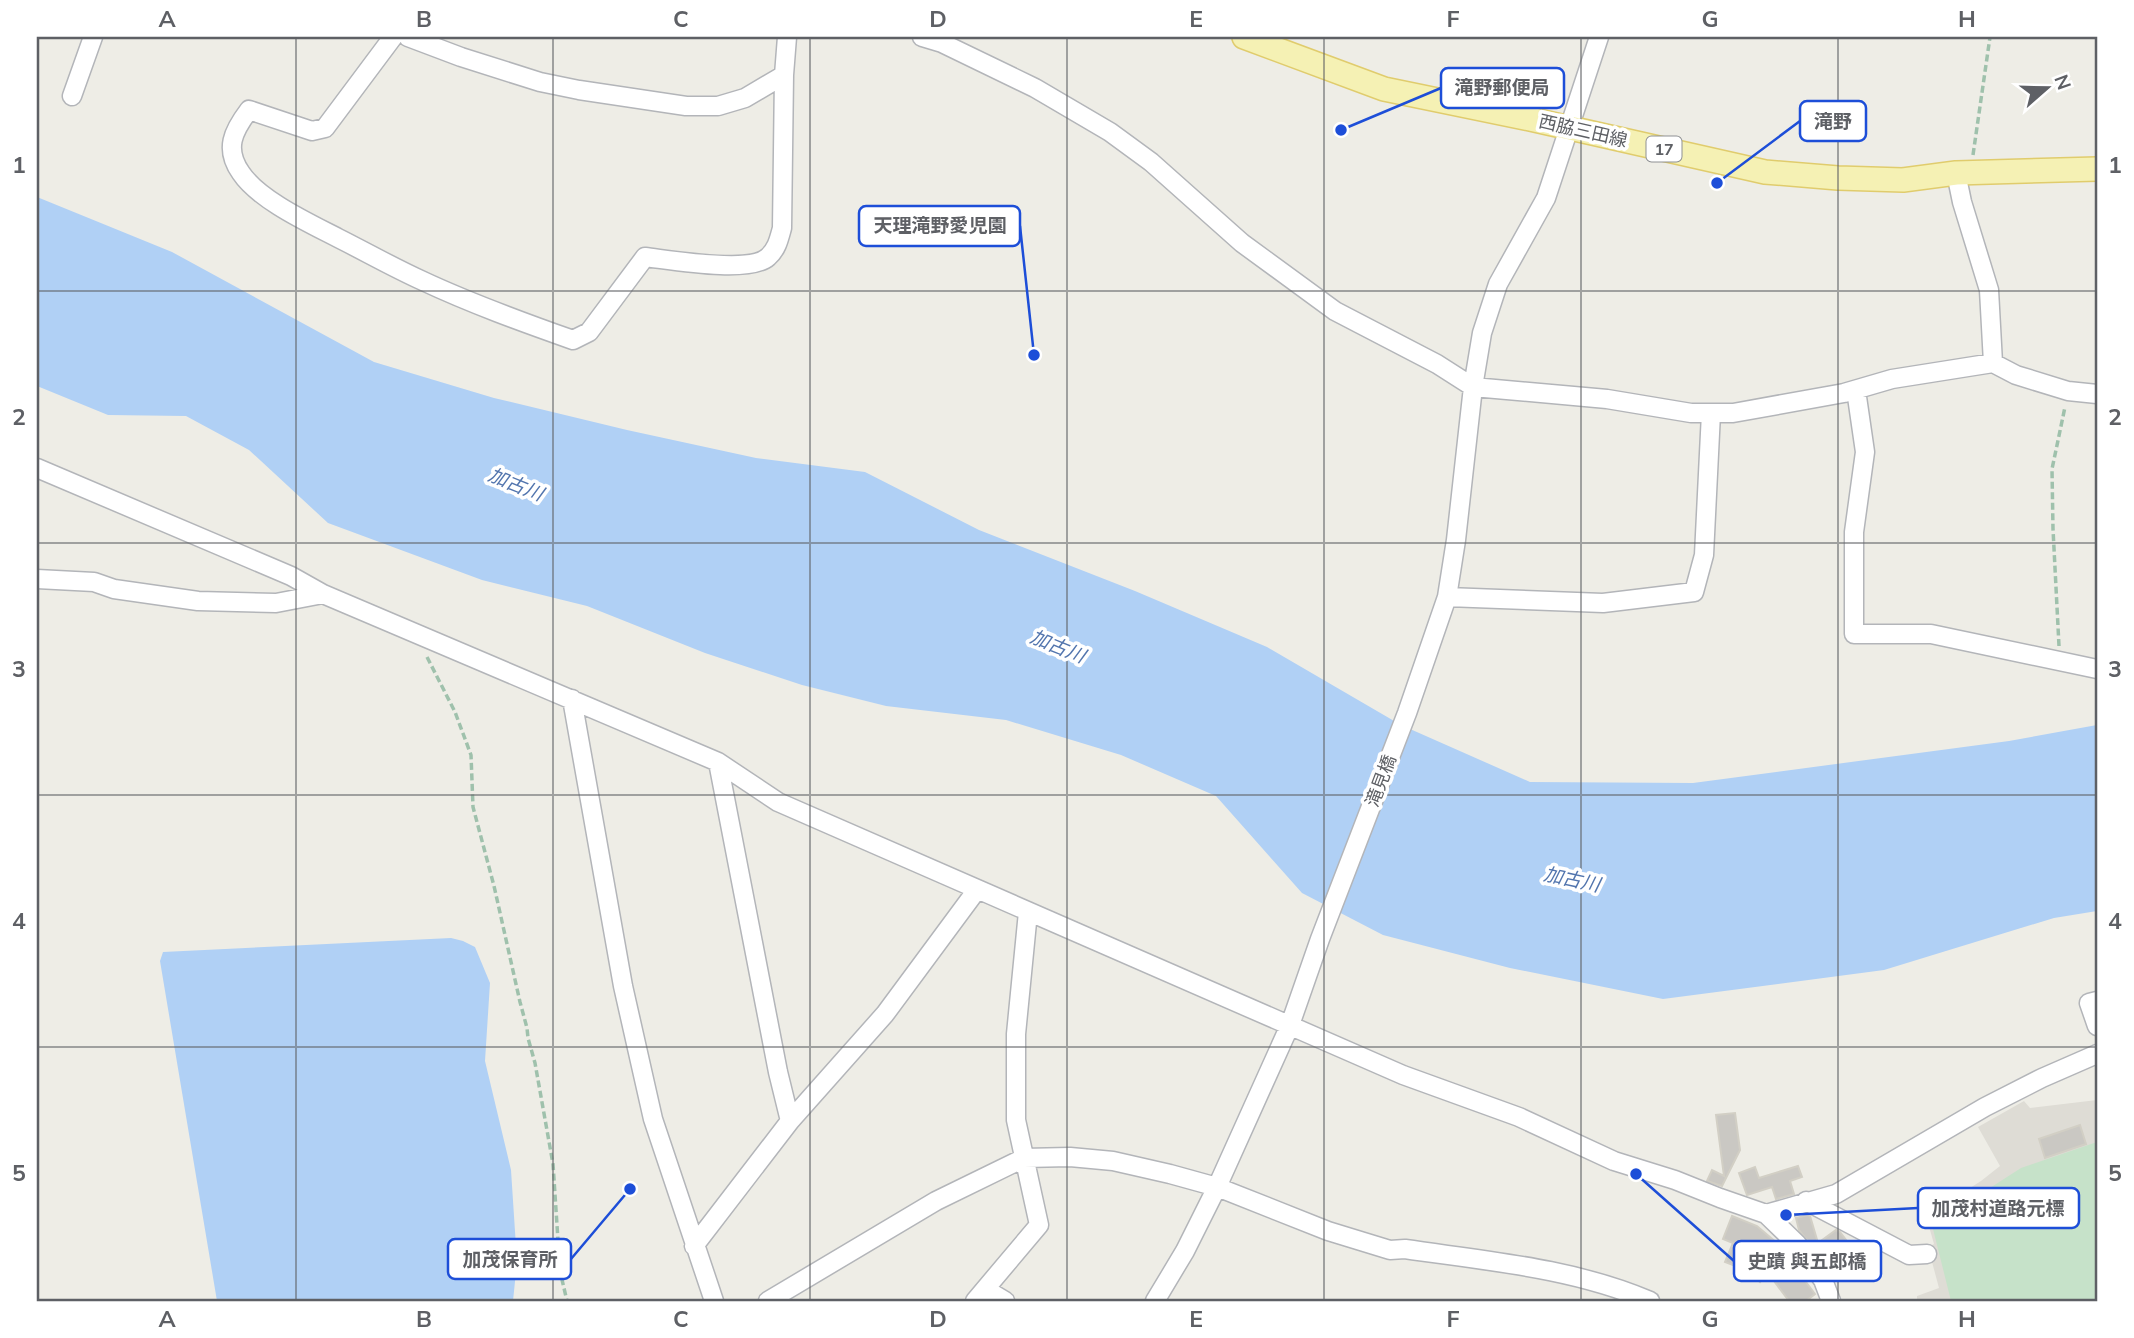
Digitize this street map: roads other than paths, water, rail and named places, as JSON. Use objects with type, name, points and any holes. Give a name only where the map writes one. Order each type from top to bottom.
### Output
[{"type":"main road","name":"西脇三田線","points":[[1244,37],[1384,89],[1765,172],[1903,180],[1963,174],[2097,169]]},
{"type":"street","points":[[72,96],[93,37]]},
{"type":"street","points":[[393,37],[325,128],[312,131],[248,110],[236,127],[231,148],[240,172],[259,192],[308,223],[421,281],[573,340],[589,332],[645,257],[741,267],[767,259],[778,245],[782,228],[787,37]]},
{"type":"street","points":[[408,37],[540,82],[686,106],[718,106],[745,98],[784,75]]},
{"type":"street","points":[[922,37],[942,43],[1035,88],[1110,132],[1151,162],[1242,243],[1335,312],[1437,364],[1473,387],[1607,399],[1690,413],[1733,413],[1856,390],[1892,379],[1993,363],[2016,376],[2068,391],[2097,394]]},
{"type":"street","name":"滝見橋","points":[[1155,1301],[1185,1251],[1217,1187],[1290,1025],[1439,622],[1447,597],[1456,540],[1473,387],[1482,333],[1498,284],[1546,198],[1600,37]]},
{"type":"street","points":[[1963,174],[1962,202],[1989,290],[1993,363]]},
{"type":"street","points":[[1856,390],[1865,452],[1854,532],[1854,634],[1931,634],[2096,669]]},
{"type":"street","points":[[1447,597],[1603,603],[1694,592],[1704,555],[1711,413]]},
{"type":"street","points":[[37,468],[291,576],[323,594],[718,762],[778,802],[976,891],[1403,1075],[1519,1117],[1614,1161],[1766,1214],[1797,1244],[1823,1280],[1831,1301]]},
{"type":"street","points":[[37,579],[94,582],[114,589],[198,601],[276,603],[323,594]]},
{"type":"street","points":[[572,699],[629,1013],[653,1119],[714,1301]]},
{"type":"street","points":[[718,762],[778,1072],[790,1121]]},
{"type":"street","points":[[694,1246],[790,1121],[885,1014],[976,891]]},
{"type":"street","points":[[1005,1301],[980,1295],[1038,1225],[1016,1120],[1016,1034],[1028,912]]},
{"type":"street","points":[[2097,1001],[2090,1003],[2097,1026]]},
{"type":"street","points":[[1766,1214],[1836,1194],[1985,1107],[2097,1054]]},
{"type":"street","points":[[768,1301],[936,1201],[1024,1158],[1070,1157],[1113,1161],[1217,1187],[1328,1231],[1390,1250],[1405,1249],[1555,1272],[1625,1290],[1650,1301]]},
{"type":"street","points":[[1805,1201],[1909,1255],[1927,1254]]},
{"type":"water","name":"加古川","points":[[37,197],[172,252],[374,362],[494,398],[627,430],[756,458],[865,472],[979,530],[1135,591],[1267,647],[1401,725],[1530,782],[1693,783],[2009,741],[2097,725],[2097,911],[2054,918],[1884,970],[1663,999],[1510,968],[1383,935],[1302,893],[1216,796],[1121,755],[1006,720],[886,706],[802,685],[705,653],[587,606],[482,580],[328,523],[249,450],[186,416],[108,415],[37,386]]},
{"type":"water","points":[[451,938],[475,947],[490,983],[485,1061],[511,1170],[517,1262],[513,1301],[217,1301],[160,961],[163,952]]},
{"type":"place","name":"滝野郵便局","points":[[1341,130]]},
{"type":"place","name":"滝野","points":[[1717,183]]},
{"type":"place","name":"天理滝野愛児園","points":[[1034,355]]},
{"type":"place","name":"史蹟 與五郎橋","points":[[1636,1174]]},
{"type":"place","name":"加茂保育所","points":[[630,1189]]},
{"type":"place","name":"加茂村道路元標","points":[[1786,1215]]}]
